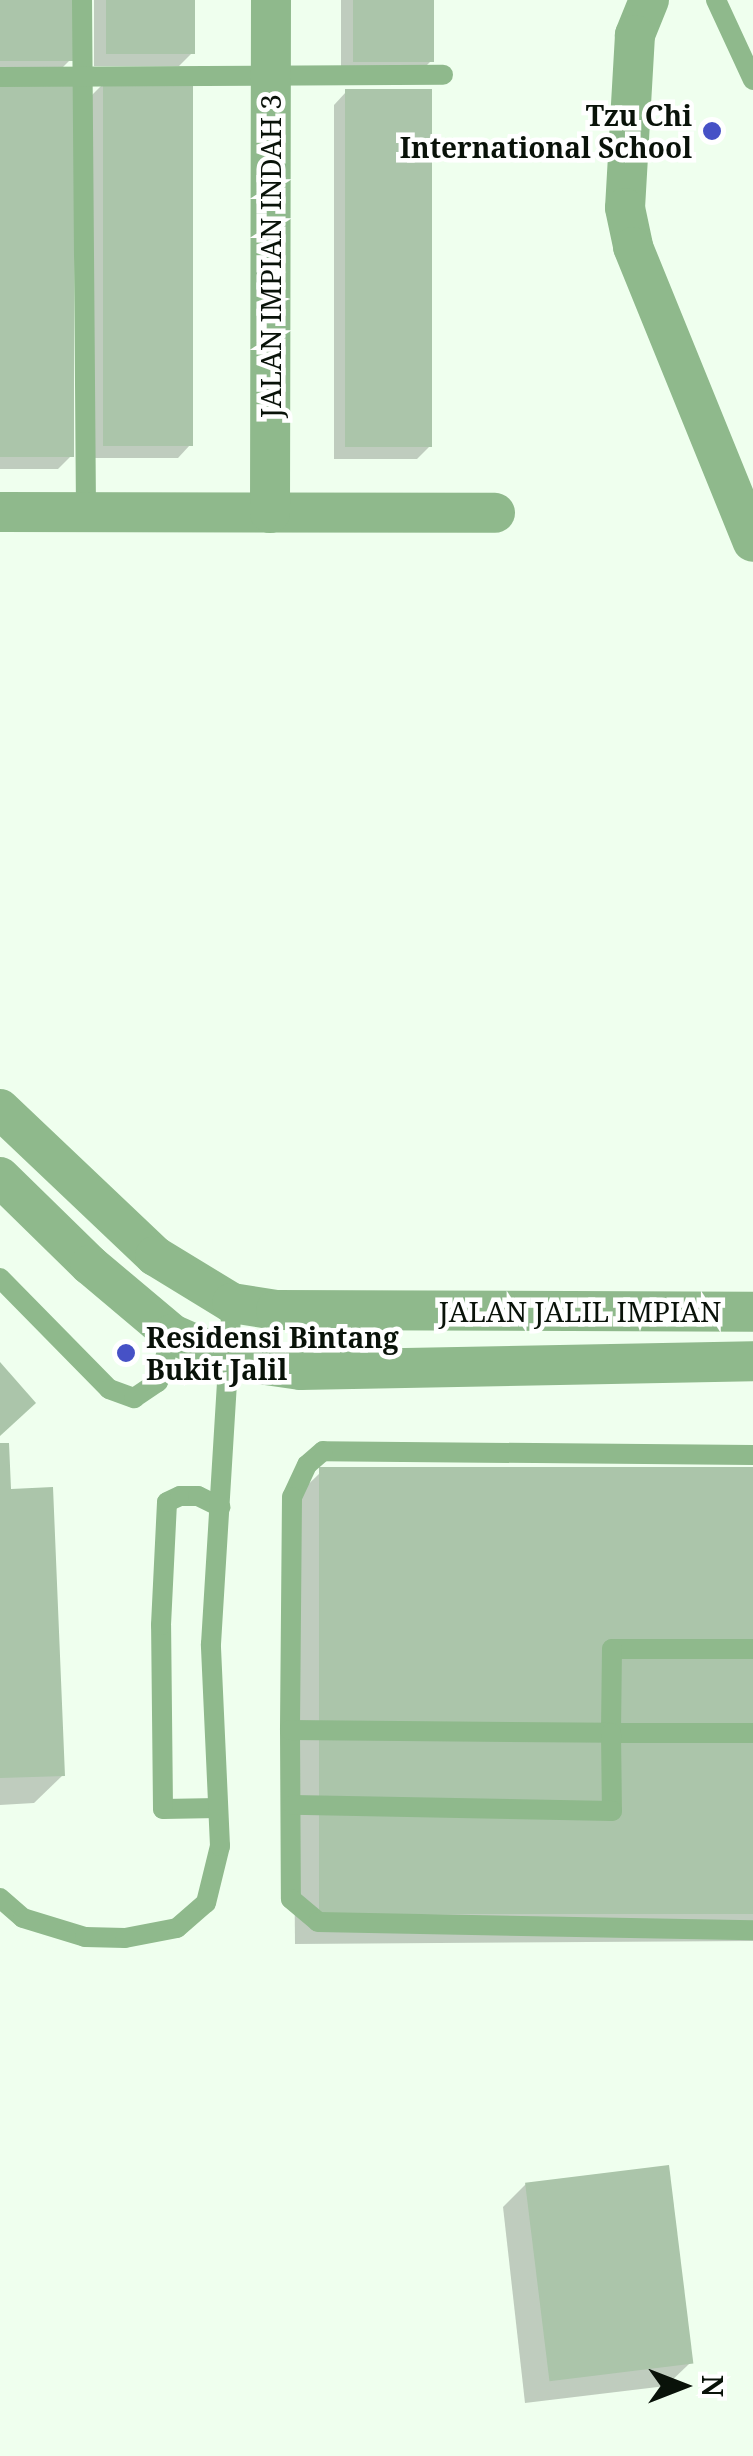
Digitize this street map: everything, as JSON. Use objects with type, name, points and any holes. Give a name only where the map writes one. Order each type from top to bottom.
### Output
[{"type":"street","name":"JALAN IMPIAN INDAH 3","points":[[270,513],[271,0]]},
{"type":"street","points":[[649,0],[635,35],[626,208],[633,247],[753,542]]},
{"type":"street","points":[[0,512],[495,513]]},
{"type":"street","name":"JALAN JALIL IMPIAN","points":[[0,1109],[155,1256],[232,1303],[276,1310],[753,1312]]},
{"type":"street","name":"JALAN JALIL IMPIAN","points":[[0,1177],[90,1265],[172,1334],[231,1360],[300,1370],[753,1361]]},
{"type":"lane","points":[[82,0],[86,512]]},
{"type":"lane","points":[[716,0],[753,80]]},
{"type":"lane","points":[[0,77],[443,75]]},
{"type":"lane","points":[[0,1278],[110,1390],[134,1398],[158,1382],[172,1334]]},
{"type":"lane","points":[[0,1898],[23,1918],[84,1937],[124,1938],[177,1928],[206,1903],[220,1846],[212,1644],[232,1303]]},
{"type":"lane","points":[[753,1455],[323,1451],[306,1465],[292,1497],[290,1730],[292,1900],[318,1922],[753,1930]]},
{"type":"lane","points":[[218,1808],[163,1809],[161,1625],[167,1502],[180,1496],[198,1496],[221,1506]]},
{"type":"lane","points":[[293,1805],[612,1812],[612,1650],[753,1649]]},
{"type":"lane","points":[[290,1730],[753,1733]]},
{"type":"building","points":[[0,0],[73,0],[73,61],[0,61]]},
{"type":"building","points":[[106,0],[195,0],[195,54],[106,54]]},
{"type":"building","points":[[353,0],[434,0],[434,62],[353,62]]},
{"type":"building","points":[[103,81],[193,81],[193,446],[103,446]]},
{"type":"building","points":[[0,85],[74,85],[74,457],[0,457]]},
{"type":"building","points":[[345,89],[432,89],[432,447],[345,447]]},
{"type":"building","points":[[0,1362],[36,1403],[0,1436]]},
{"type":"building","points":[[0,1443],[9,1443],[11,1489],[53,1487],[65,1776],[0,1778]]},
{"type":"building","points":[[319,1467],[753,1467],[753,1914],[319,1914]]},
{"type":"building","points":[[669,2165],[693,2364],[549,2381],[525,2183]]},
{"type":"place","name":"Tzu Chi International School","points":[[712,131]]},
{"type":"place","name":"Residensi Bintang Bukit Jalil","points":[[126,1353]]}]
